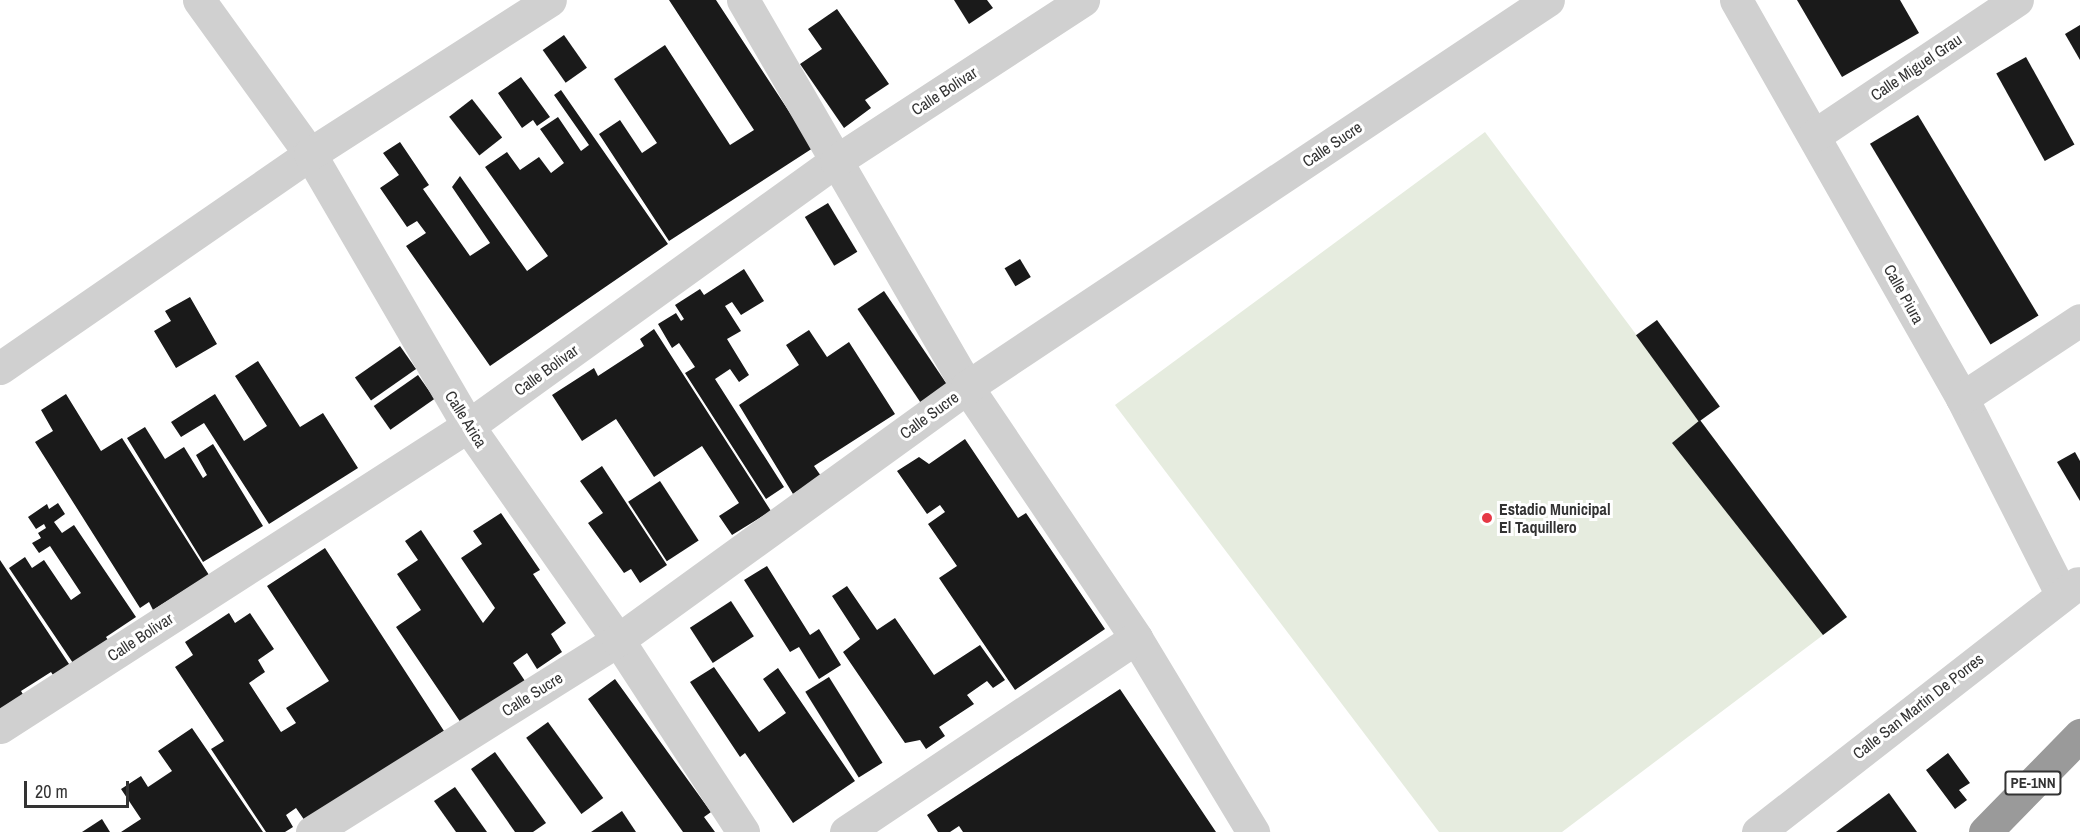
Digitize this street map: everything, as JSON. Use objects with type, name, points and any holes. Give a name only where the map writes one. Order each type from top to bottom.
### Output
[{"type":"highway","name":"PE-1NN","points":[[1986,832],[2080,735]]},
{"type":"street","name":"Calle Arica","points":[[199,0],[310,154],[468,426],[618,640],[743,832]]},
{"type":"street","points":[[0,368],[310,154],[550,0]]},
{"type":"street","points":[[743,0],[966,387],[1136,638],[1253,832]]},
{"type":"street","name":"Calle Bolivar","points":[[0,727],[468,426],[836,161],[1083,0]]},
{"type":"street","name":"Calle Sucre","points":[[312,832],[618,640],[966,387],[1548,0]]},
{"type":"street","name":"Calle Piura","points":[[1736,0],[1815,135],[2071,588]]},
{"type":"street","name":"Calle Miguel Grau","points":[[1815,135],[2017,0]]},
{"type":"street","points":[[1962,398],[2080,320]]},
{"type":"street","name":"Calle San Martin De Porres","points":[[1758,832],[2071,588]]},
{"type":"street","points":[[846,832],[1136,638]]},
{"type":"shaded area","name":"Estadio Municipal El Taquillero","points":[[1485,132],[1847,617],[1562,832],[1439,832],[1115,405]]},
{"type":"building","points":[[669,0],[716,0],[813,148],[669,241],[599,134],[620,120],[642,153],[657,143],[614,79],[665,45],[730,145],[754,130]]},
{"type":"building","points":[[954,0],[987,0],[993,8],[969,24]]},
{"type":"building","points":[[1797,0],[1900,0],[1919,33],[1842,77]]},
{"type":"building","points":[[837,9],[889,84],[865,100],[871,108],[844,128],[800,64],[822,49],[808,29]]},
{"type":"building","points":[[2080,25],[2080,60],[2065,34]]},
{"type":"building","points":[[564,35],[587,68],[566,83],[543,50]]},
{"type":"building","points":[[2026,57],[2074,144],[2045,161],[1996,73]]},
{"type":"building","points":[[521,77],[550,117],[537,126],[533,120],[522,128],[498,93]]},
{"type":"building","points":[[561,90],[668,244],[490,366],[406,246],[426,233],[417,221],[407,227],[380,188],[399,175],[383,153],[400,142],[429,185],[423,189],[470,256],[490,243],[452,187],[460,176],[527,271],[548,256],[485,167],[507,152],[520,170],[539,157],[551,173],[564,163],[540,129],[558,117],[581,151],[589,145],[554,95]]},
{"type":"building","points":[[472,99],[502,138],[479,155],[449,117]]},
{"type":"building","points":[[1918,115],[2039,316],[1991,344],[1870,144]]},
{"type":"building","points":[[828,203],[857,252],[834,266],[805,217]]},
{"type":"building","points":[[1020,259],[1031,277],[1015,286],[1005,268]]},
{"type":"building","points":[[744,269],[764,301],[741,315],[732,302],[725,306],[741,331],[727,339],[749,375],[739,382],[730,369],[715,379],[784,487],[766,499],[685,373],[695,367],[679,343],[672,348],[658,324],[676,313],[681,321],[684,319],[675,305],[700,289],[704,295]]},
{"type":"building","points":[[884,291],[948,386],[921,403],[857,309]]},
{"type":"building","points":[[190,297],[217,344],[176,368],[154,331],[171,321],[165,311]]},
{"type":"building","points":[[1657,320],[1720,407],[1699,422],[1636,335]]},
{"type":"building","points":[[654,329],[771,511],[732,535],[719,516],[739,503],[702,446],[654,477],[616,419],[582,441],[552,395],[594,368],[598,376],[644,346],[640,339]]},
{"type":"building","points":[[809,330],[827,357],[849,342],[895,414],[814,466],[821,476],[793,494],[739,405],[799,365],[786,345]]},
{"type":"building","points":[[400,346],[416,369],[371,400],[355,378]]},
{"type":"building","points":[[258,361],[300,427],[323,413],[358,468],[269,524],[204,423],[181,437],[171,422],[215,394],[244,441],[267,426],[235,376]]},
{"type":"building","points":[[418,375],[435,399],[390,430],[374,406]]},
{"type":"building","points":[[66,394],[101,451],[122,438],[209,575],[153,610],[149,602],[140,608],[35,442],[53,431],[41,410]]},
{"type":"building","points":[[1700,420],[1847,617],[1823,635],[1672,443]]},
{"type":"building","points":[[145,427],[165,459],[184,447],[203,478],[207,475],[196,455],[213,444],[263,526],[203,562],[127,438]]},
{"type":"building","points":[[965,439],[1018,518],[1026,513],[1105,629],[1015,690],[939,578],[957,566],[928,524],[945,512],[940,505],[927,514],[897,471],[919,457],[929,464]]},
{"type":"building","points":[[2075,452],[2080,461],[2080,501],[2057,462]]},
{"type":"building","points":[[602,466],[667,565],[640,583],[631,569],[624,573],[588,523],[603,513],[580,481]]},
{"type":"building","points":[[660,481],[699,541],[667,561],[628,502]]},
{"type":"building","points":[[58,503],[65,514],[54,522],[62,533],[74,525],[136,617],[106,637],[110,643],[75,666],[9,568],[25,557],[32,568],[44,560],[71,600],[81,593],[50,546],[39,553],[32,543],[41,538],[38,533],[46,528],[44,524],[36,529],[28,517],[47,504],[49,509]]},
{"type":"building","points":[[501,513],[540,570],[533,574],[566,623],[551,634],[562,652],[537,669],[527,653],[513,663],[525,681],[461,723],[396,627],[421,610],[397,574],[418,560],[405,541],[421,530],[483,623],[495,608],[461,558],[482,544],[473,531]]},
{"type":"building","points":[[325,548],[444,731],[305,821],[296,808],[286,815],[293,827],[285,832],[266,832],[211,749],[224,741],[175,667],[193,655],[185,642],[229,613],[235,623],[250,613],[274,649],[258,660],[265,672],[249,683],[281,732],[296,723],[286,708],[329,681],[267,586]]},
{"type":"building","points":[[0,560],[73,670],[57,681],[51,672],[21,691],[27,701],[0,719]]},
{"type":"building","points":[[767,566],[810,635],[819,629],[841,665],[819,679],[799,647],[790,652],[744,580]]},
{"type":"building","points":[[847,586],[877,630],[895,618],[934,675],[980,645],[1005,680],[993,688],[987,681],[967,695],[974,704],[939,727],[945,736],[926,749],[920,740],[905,743],[843,652],[860,639],[832,596]]},
{"type":"building","points":[[731,601],[754,636],[713,663],[690,628]]},
{"type":"building","points":[[714,667],[759,732],[786,713],[763,679],[778,668],[855,781],[793,823],[745,753],[740,757],[690,682]]},
{"type":"building","points":[[829,677],[883,763],[859,777],[805,692]]},
{"type":"building","points":[[615,679],[711,812],[704,817],[715,832],[683,832],[588,699]]},
{"type":"building","points":[[1120,689],[1216,832],[963,832],[959,826],[950,832],[938,832],[927,815]]},
{"type":"building","points":[[548,722],[603,798],[581,814],[526,738]]},
{"type":"building","points":[[192,728],[263,832],[121,832],[141,819],[121,789],[141,776],[148,787],[172,771],[158,751]]},
{"type":"building","points":[[495,752],[546,823],[533,832],[515,832],[471,769]]},
{"type":"building","points":[[1948,753],[1970,783],[1959,790],[1967,800],[1955,809],[1926,770]]},
{"type":"building","points":[[455,787],[487,832],[456,832],[434,801]]},
{"type":"building","points":[[1889,793],[1917,832],[1836,832]]},
{"type":"building","points":[[622,811],[636,832],[591,832]]},
{"type":"building","points":[[102,819],[110,832],[82,832]]},
{"type":"place","name":"Estadio Municipal El Taquillero","points":[[1487,518]]}]
